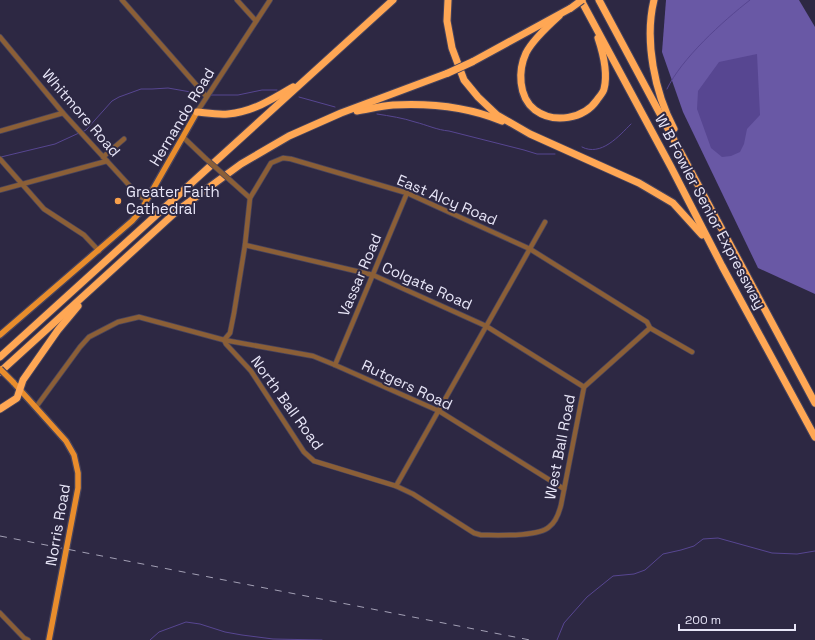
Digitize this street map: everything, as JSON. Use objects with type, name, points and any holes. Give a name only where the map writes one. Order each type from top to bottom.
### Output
[{"type":"highway","points":[[0,357],[393,0]]},
{"type":"highway","points":[[448,0],[448,36],[464,80],[478,97],[497,115],[530,134]]},
{"type":"highway","points":[[0,372],[178,210],[241,164],[289,136],[341,113],[448,73],[472,62],[559,16],[582,0]]},
{"type":"highway","name":"W B Fowler Senior Expressway","points":[[582,0],[722,266],[815,437]]},
{"type":"highway","name":"W B Fowler Senior Expressway","points":[[599,0],[815,403]]},
{"type":"highway","points":[[654,0],[652,9],[651,43],[654,72],[662,103],[668,118],[687,154],[700,188]]},
{"type":"highway","points":[[559,16],[526,52],[521,67],[521,83],[525,97],[534,109],[548,116],[562,118],[578,116],[592,107],[604,90],[605,73],[602,50],[591,19]]},
{"type":"highway","points":[[197,112],[229,114],[250,109],[270,100],[307,78]]},
{"type":"highway","points":[[341,113],[392,105],[431,104],[467,110],[495,119],[639,184],[673,203],[700,231],[722,266]]},
{"type":"highway","points":[[0,409],[17,398],[23,380],[58,330],[90,290]]},
{"type":"main road","name":"Hernando Road","points":[[0,335],[132,221],[147,200],[197,112]]},
{"type":"main road","name":"Norris Road","points":[[0,368],[66,441],[74,455],[78,473],[78,488],[49,640]]},
{"type":"street","points":[[122,0],[206,96]]},
{"type":"street","points":[[237,0],[256,21]]},
{"type":"street","name":"Hernando Road","points":[[197,112],[270,0]]},
{"type":"street","name":"Whitmore Road","points":[[0,37],[63,114],[139,196],[147,200]]},
{"type":"street","points":[[0,131],[63,114]]},
{"type":"street","points":[[36,407],[80,346],[89,337],[118,322],[139,317],[224,340],[230,333],[245,245],[250,198],[183,138]]},
{"type":"street","points":[[0,190],[105,159],[124,139]]},
{"type":"street","name":"East Alcy Road","points":[[250,198],[271,163],[283,158],[291,159],[407,193],[530,249],[647,322],[650,328],[692,352]]},
{"type":"street","points":[[1,161],[44,209],[84,235],[99,251]]},
{"type":"street","name":"Vassar Road","points":[[335,365],[407,193]]},
{"type":"street","points":[[396,486],[545,222]]},
{"type":"street","name":"Colgate Road","points":[[245,245],[373,275],[486,326],[584,387]]},
{"type":"street","name":"West Ball Road","points":[[552,525],[558,516],[562,505],[584,387],[650,328]]},
{"type":"street","name":"Rutgers Road","points":[[224,340],[313,356],[335,365],[439,411],[564,489]]},
{"type":"street","name":"North Ball Road","points":[[224,340],[251,371],[309,458],[314,461],[396,486],[413,494],[474,533],[481,535],[536,533],[545,530],[552,525]]},
{"type":"street","points":[[0,613],[24,638],[28,640]]},
{"type":"shaded area","points":[[666,0],[799,0],[815,27],[815,294],[758,268],[683,112],[662,52]]},
{"type":"shaded area","points":[[757,54],[760,115],[747,129],[744,144],[740,152],[731,156],[722,157],[711,148],[697,109],[698,91],[719,62]]},
{"type":"waterway","points":[[667,89],[673,77],[692,53],[716,29],[750,0]]},
{"type":"waterway","points":[[82,132],[86,130],[112,101],[141,89],[168,88],[202,94]]},
{"type":"waterway","points":[[209,95],[238,95],[262,90],[277,90]]},
{"type":"waterway","points":[[299,97],[335,107]]},
{"type":"waterway","points":[[377,114],[406,119],[436,129],[537,154],[555,154]]},
{"type":"waterway","points":[[582,147],[589,149],[603,147],[609,144],[631,124]]},
{"type":"waterway","points":[[1,157],[55,144],[79,133]]},
{"type":"waterway","points":[[557,640],[564,623],[587,597],[613,576],[634,574],[645,570],[663,554],[694,546],[703,539],[718,538],[772,553],[797,554],[815,551]]},
{"type":"waterway","points":[[150,640],[159,632],[186,622],[200,624],[225,632],[242,635],[273,639],[322,640]]},
{"type":"railway","points":[[0,536],[530,640]]},
{"type":"place","name":"Greater Faith Cathedral","points":[[118,201]]}]
